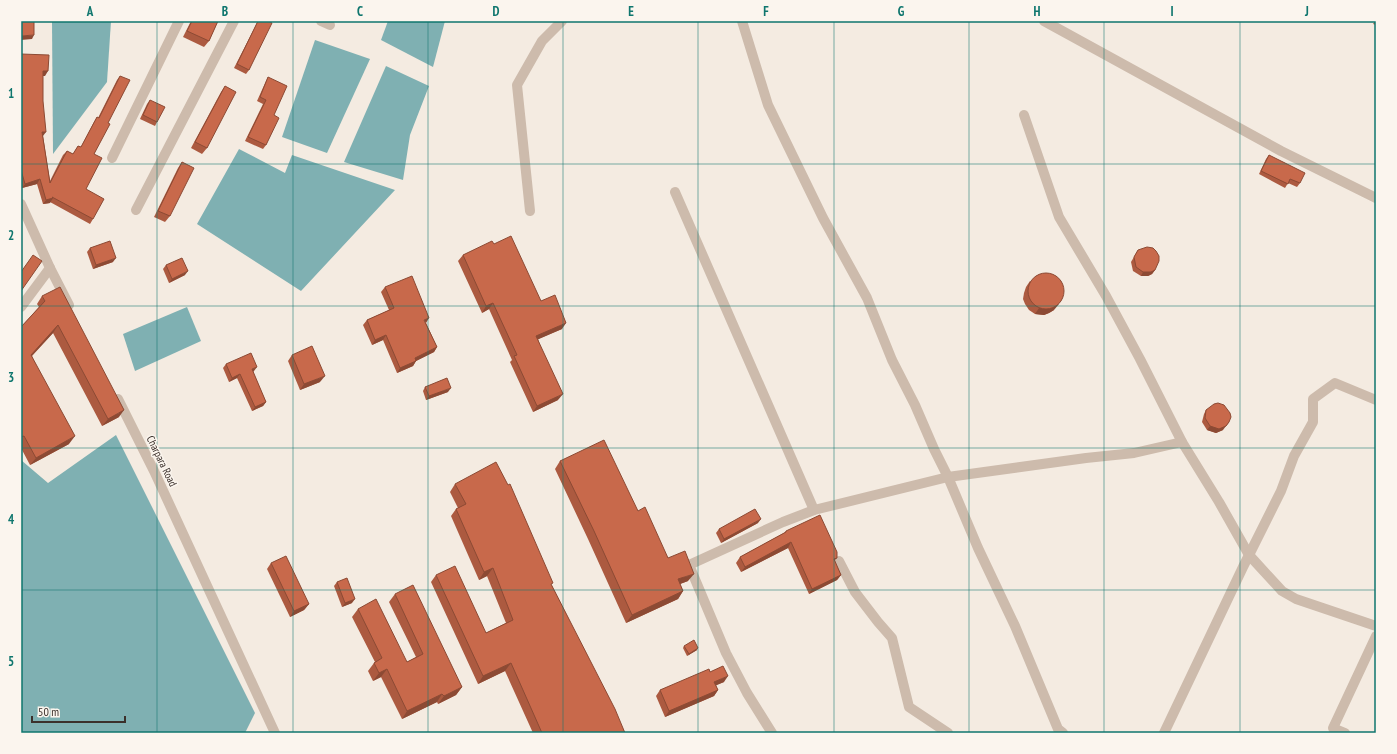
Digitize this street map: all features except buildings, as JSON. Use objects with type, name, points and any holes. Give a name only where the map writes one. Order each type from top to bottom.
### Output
[{"type":"street","points":[[112,158],[179,21]]},
{"type":"street","points":[[136,210],[234,21]]},
{"type":"street","points":[[530,211],[517,85],[542,41],[562,21]]},
{"type":"street","points":[[742,21],[768,105],[823,218],[867,298],[892,360],[916,406],[978,548],[1015,626],[1058,728],[1063,733]]},
{"type":"street","points":[[1044,21],[1280,151],[1376,198]]},
{"type":"street","points":[[1024,114],[1059,217],[1106,296],[1182,442],[1220,502],[1249,555],[1282,591],[1296,599],[1376,626]]},
{"type":"street","points":[[675,192],[814,510]]},
{"type":"street","points":[[21,204],[50,268],[75,317]]},
{"type":"street","points":[[21,307],[50,268]]},
{"type":"street","points":[[1164,733],[1281,491],[1294,456],[1313,422],[1313,399],[1335,383],[1376,400]]},
{"type":"street","name":"Charpara Road","points":[[111,387],[154,471],[275,733]]},
{"type":"street","points":[[772,733],[746,692],[726,653],[689,564],[783,522],[814,510],[948,477],[1134,453],[1182,442]]},
{"type":"street","points":[[838,561],[855,592],[892,638],[909,707],[948,733]]},
{"type":"street","points":[[1345,733],[1333,728],[1376,636]]},
{"type":"water","points":[[52,21],[111,21],[107,82],[53,154]]},
{"type":"water","points":[[388,21],[445,21],[433,67],[381,40]]},
{"type":"water","points":[[315,40],[370,59],[327,153],[282,137]]},
{"type":"water","points":[[386,66],[429,86],[410,135],[403,180],[344,162]]},
{"type":"water","points":[[239,149],[285,173],[292,155],[395,190],[301,291],[197,224]]},
{"type":"water","points":[[187,307],[201,341],[135,371],[123,334]]},
{"type":"water","points":[[116,435],[255,713],[245,733],[21,733],[21,460],[48,483]]}]
